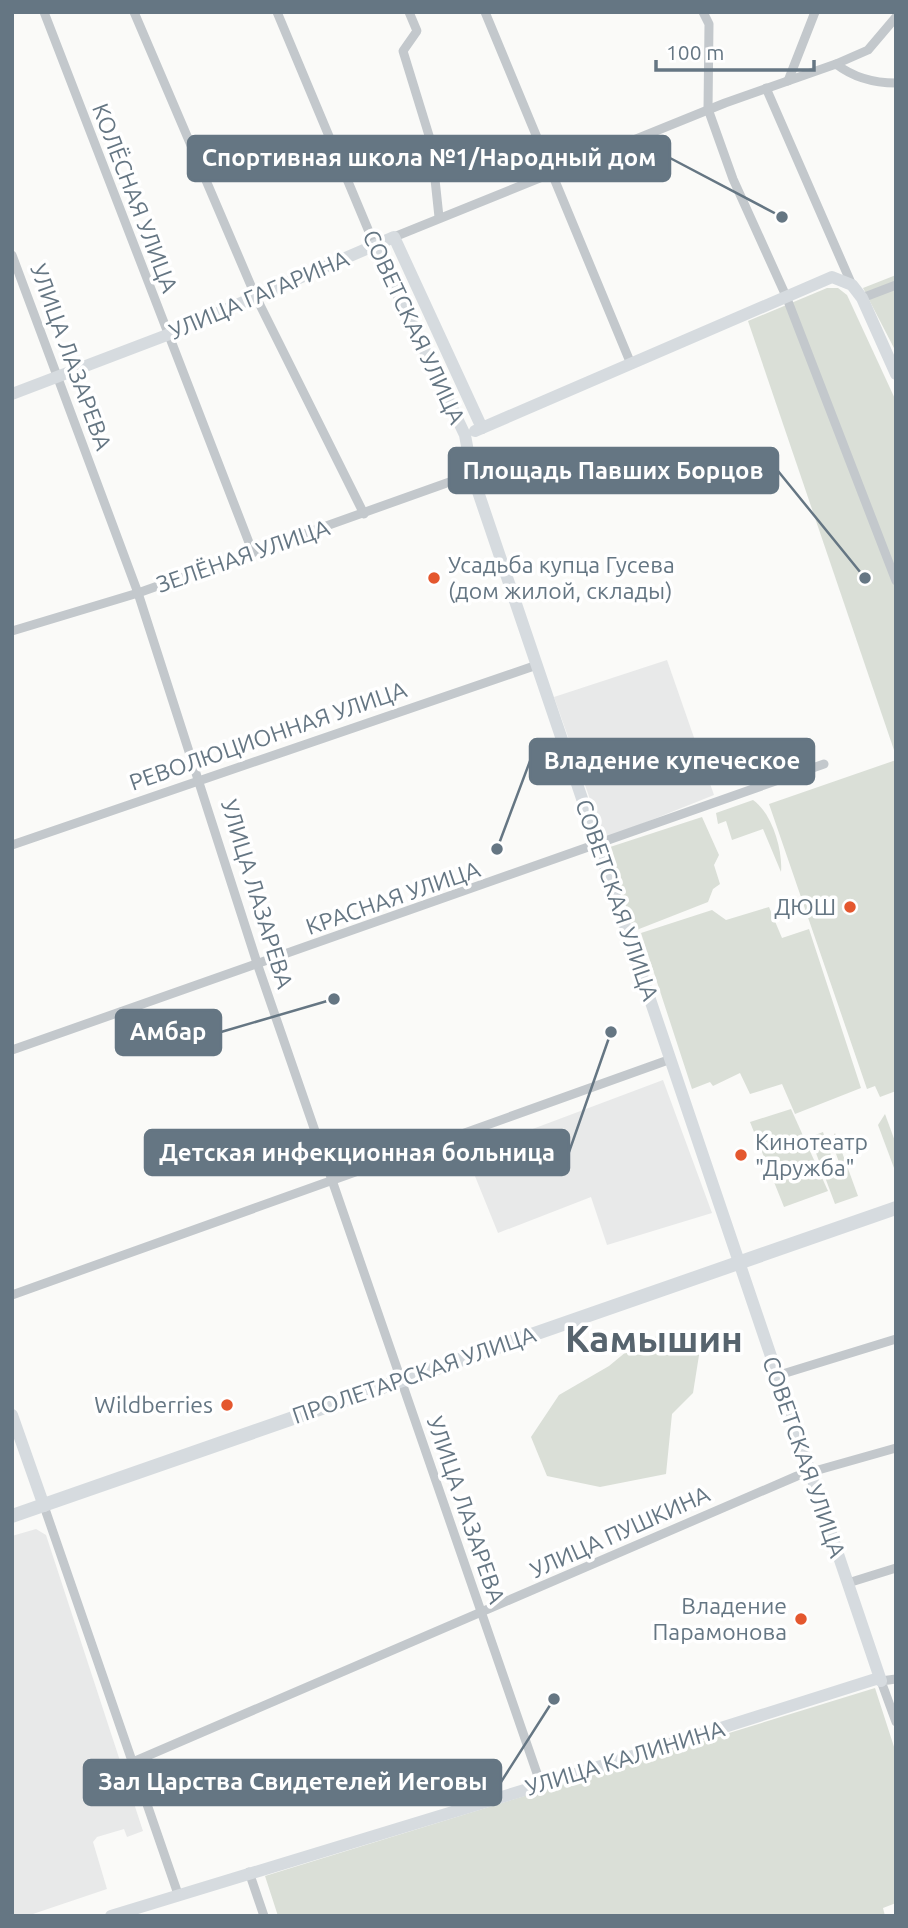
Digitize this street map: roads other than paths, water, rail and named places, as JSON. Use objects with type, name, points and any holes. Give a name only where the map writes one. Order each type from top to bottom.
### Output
[{"type":"main road","name":"ПРОЛЕТАРСКАЯ УЛИЦА","points":[[12,1516],[896,1208]]},
{"type":"street","name":"КОЛЁСНАЯ УЛИЦА","points":[[44,12],[253,552]]},
{"type":"street","points":[[134,12],[255,295],[363,514]]},
{"type":"street","name":"СОВЕТСКАЯ УЛИЦА","points":[[277,12],[375,246],[465,435],[472,474],[671,1059],[738,1265],[896,1722]]},
{"type":"street","points":[[409,12],[417,30],[403,51],[431,142],[439,217]]},
{"type":"street","points":[[485,12],[554,171],[631,363]]},
{"type":"street","points":[[703,12],[709,24],[708,109],[733,179],[786,296],[896,581]]},
{"type":"street","points":[[709,24],[717,12]]},
{"type":"street","points":[[788,81],[815,12]]},
{"type":"street","name":"УЛИЦА ГАГАРИНА","points":[[12,394],[167,335],[439,217],[708,109],[836,64],[867,50],[896,17]]},
{"type":"street","points":[[836,64],[847,73],[878,83],[896,83]]},
{"type":"street","points":[[766,88],[852,285],[862,298],[896,374]]},
{"type":"street","points":[[394,237],[482,428]]},
{"type":"street","name":"УЛИЦА ЛАЗАРЕВА","points":[[12,255],[138,593],[201,780],[258,966],[541,1785]]},
{"type":"street","points":[[465,435],[832,277],[852,285]]},
{"type":"street","points":[[862,298],[896,285]]},
{"type":"street","name":"ЗЕЛЁНАЯ УЛИЦА","points":[[16,629],[138,593],[472,474]]},
{"type":"street","points":[[12,621],[16,629]]},
{"type":"street","name":"РЕВОЛЮЦИОННАЯ УЛИЦА","points":[[12,845],[537,665]]},
{"type":"street","name":"КРАСНАЯ УЛИЦА","points":[[12,1050],[599,846],[824,764]]},
{"type":"street","points":[[12,1295],[671,1059]]},
{"type":"street","points":[[776,1376],[896,1339]]},
{"type":"street","points":[[12,1415],[178,1894]]},
{"type":"street","name":"УЛИЦА ПУШКИНА","points":[[132,1762],[809,1472],[896,1448]]},
{"type":"street","points":[[848,1583],[896,1568]]},
{"type":"street","name":"УЛИЦА КАЛИНИНА","points":[[111,1916],[541,1785],[879,1678],[881,1681],[896,1679]]},
{"type":"street","points":[[249,1872],[264,1916]]},
{"type":"place","name":"Спортивная школа №1/Народный дом","points":[[782,217]]},
{"type":"place","name":"Усадьба купца Гусева (дом жилой, склады)","points":[[434,578]]},
{"type":"place","name":"Площадь Павших Борцов","points":[[865,578]]},
{"type":"place","name":"Владение купеческое","points":[[497,849]]},
{"type":"place","name":"ДЮШ","points":[[850,907]]},
{"type":"place","name":"Амбар","points":[[334,999]]},
{"type":"place","name":"Детская инфекционная больница","points":[[611,1032]]},
{"type":"place","name":"Кинотеатр \"Дружба\"","points":[[741,1155]]},
{"type":"place","name":"Wildberries","points":[[227,1405]]},
{"type":"place","name":"Владение Парамонова","points":[[801,1619]]},
{"type":"place","name":"Зал Царства Свидетелей Иеговы","points":[[554,1699]]},
{"type":"district","name":"Камышин","points":[[654,1339]]}]
